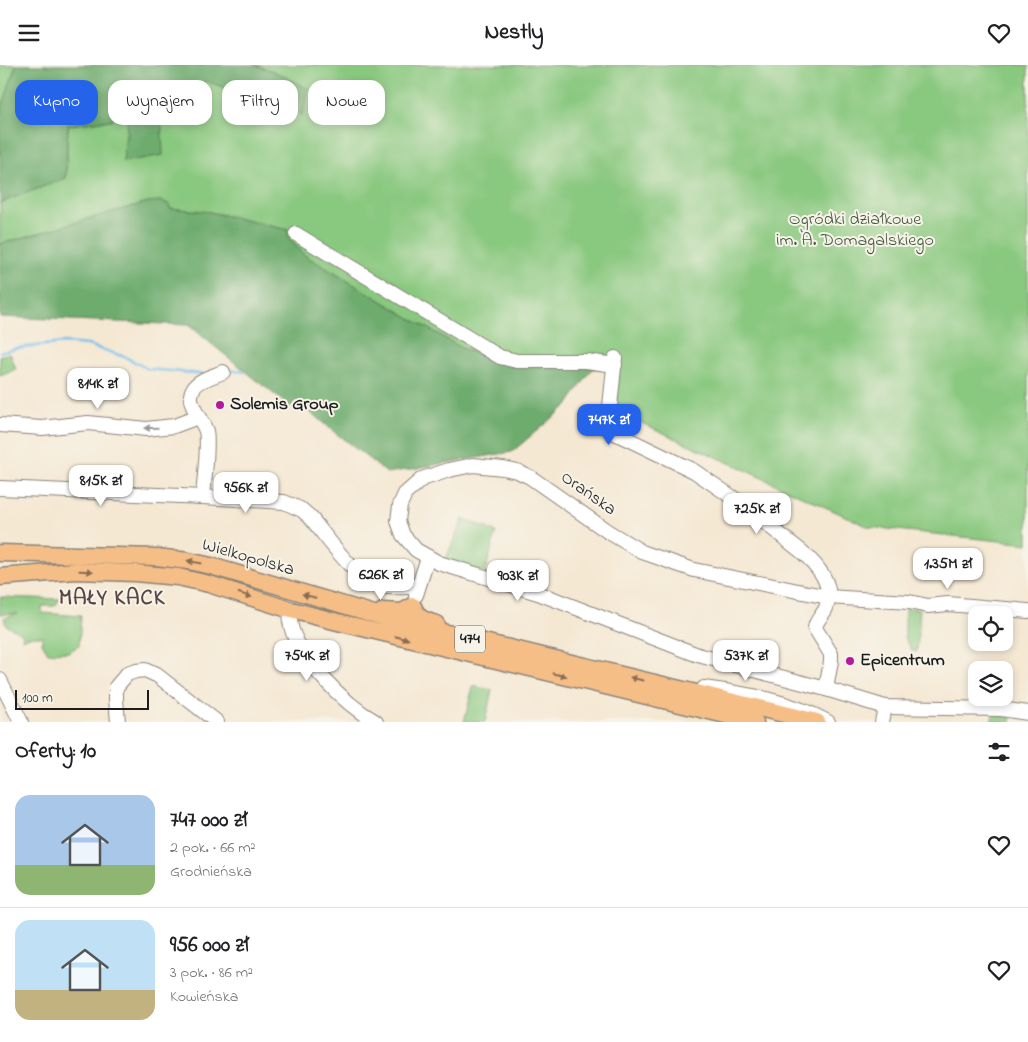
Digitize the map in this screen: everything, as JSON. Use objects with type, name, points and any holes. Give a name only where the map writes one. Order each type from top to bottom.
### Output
[{"type":"main road","name":"Wielkopolska","points":[[0,553],[157,557],[211,566],[342,606],[480,641],[684,697],[755,722]]},
{"type":"main road","name":"Wielkopolska","points":[[0,577],[76,571],[136,573],[178,577],[209,583],[291,610],[684,697],[818,722]]},
{"type":"main road","points":[[342,606],[396,613],[413,606],[416,615],[423,620],[480,641]]},
{"type":"street","points":[[296,234],[500,357],[517,361],[615,361],[609,416],[609,424],[615,433],[694,471],[735,499],[812,560],[824,576],[828,597],[826,606],[815,629],[831,654],[826,689]]},
{"type":"street","points":[[203,497],[207,434],[192,402],[193,388],[199,383],[223,372]]},
{"type":"street","points":[[0,425],[42,428],[88,423],[156,428],[174,426],[198,417]]},
{"type":"street","name":"Orańska","points":[[1028,611],[948,604],[928,606],[909,602],[828,597],[694,570],[642,552],[607,531],[530,477],[517,471],[488,466],[473,465],[436,473],[422,479],[405,494],[400,505],[398,521],[408,543],[428,557],[450,567],[538,593],[698,655],[826,689],[885,707],[1001,709],[1028,713]]},
{"type":"street","points":[[0,488],[284,502],[294,505],[310,517],[358,573],[370,582],[386,587],[418,587]]},
{"type":"street","points":[[413,606],[428,557]]},
{"type":"street","points":[[291,610],[290,621],[296,639],[307,658],[333,689],[351,705],[376,722]]},
{"type":"street","points":[[118,722],[116,687],[127,674],[145,670],[158,676],[210,720]]},
{"type":"street","points":[[0,680],[21,722]]},
{"type":"street","name":"Wielkopolska","points":[[719,722],[701,715],[684,697],[700,688],[742,694],[777,701],[828,722]]},
{"type":"street","points":[[882,722],[885,707]]},
{"type":"green space","points":[[0,65],[16,65],[0,114]]},
{"type":"green space","points":[[16,65],[254,65],[274,71],[292,80],[222,80],[222,87],[212,83],[212,80],[108,80],[108,120],[98,122],[98,80],[15,80],[15,125],[68,125],[66,178],[0,203],[0,114]]},
{"type":"green space","name":"Ogródki działkowe im. A. Domagalskiego","points":[[254,65],[1028,65],[1028,544],[869,527],[620,413],[615,406],[619,370],[509,366],[461,348],[304,255],[289,239],[288,230],[210,212],[169,208],[148,202],[0,244],[0,202],[66,178],[68,125],[98,125],[98,122],[108,120],[108,125],[127,125],[123,162],[152,125],[212,125],[212,80],[274,71]]},
{"type":"green space","points":[[298,83],[308,88],[302,115],[298,114]]},
{"type":"green space","points":[[127,125],[162,125],[163,155],[123,162]]},
{"type":"green space","points":[[160,201],[169,204],[170,208],[210,212],[288,230],[289,239],[304,255],[461,348],[509,366],[594,367],[568,404],[512,452],[387,473],[296,400],[290,407],[188,325],[0,317],[0,244],[148,202]]},
{"type":"green space","points":[[10,353],[16,370],[0,376],[0,356]]},
{"type":"green space","points":[[463,519],[496,532],[485,572],[445,560]]},
{"type":"green space","points":[[0,597],[60,599],[55,606],[42,606],[42,613],[81,616],[79,646],[68,652],[48,653],[42,643],[42,636],[29,636],[23,639],[22,633],[6,625],[4,618],[17,613],[0,614]]},
{"type":"green space","points":[[905,608],[920,609],[917,652],[912,651],[905,637]]},
{"type":"green space","points":[[473,686],[492,690],[485,722],[464,722]]},
{"type":"green space","points":[[993,715],[1012,717],[1011,722],[991,722]]},
{"type":"waterway","points":[[0,352],[16,348],[64,343],[88,345],[125,357],[148,369],[203,374]]},
{"type":"waterway","points":[[228,370],[244,372]]},
{"type":"place","name":"Solemis Group","points":[[220,405]]},
{"type":"place","name":"Epicentrum","points":[[850,661]]},
{"type":"district","name":"MAŁY KACK","points":[[112,599]]}]
